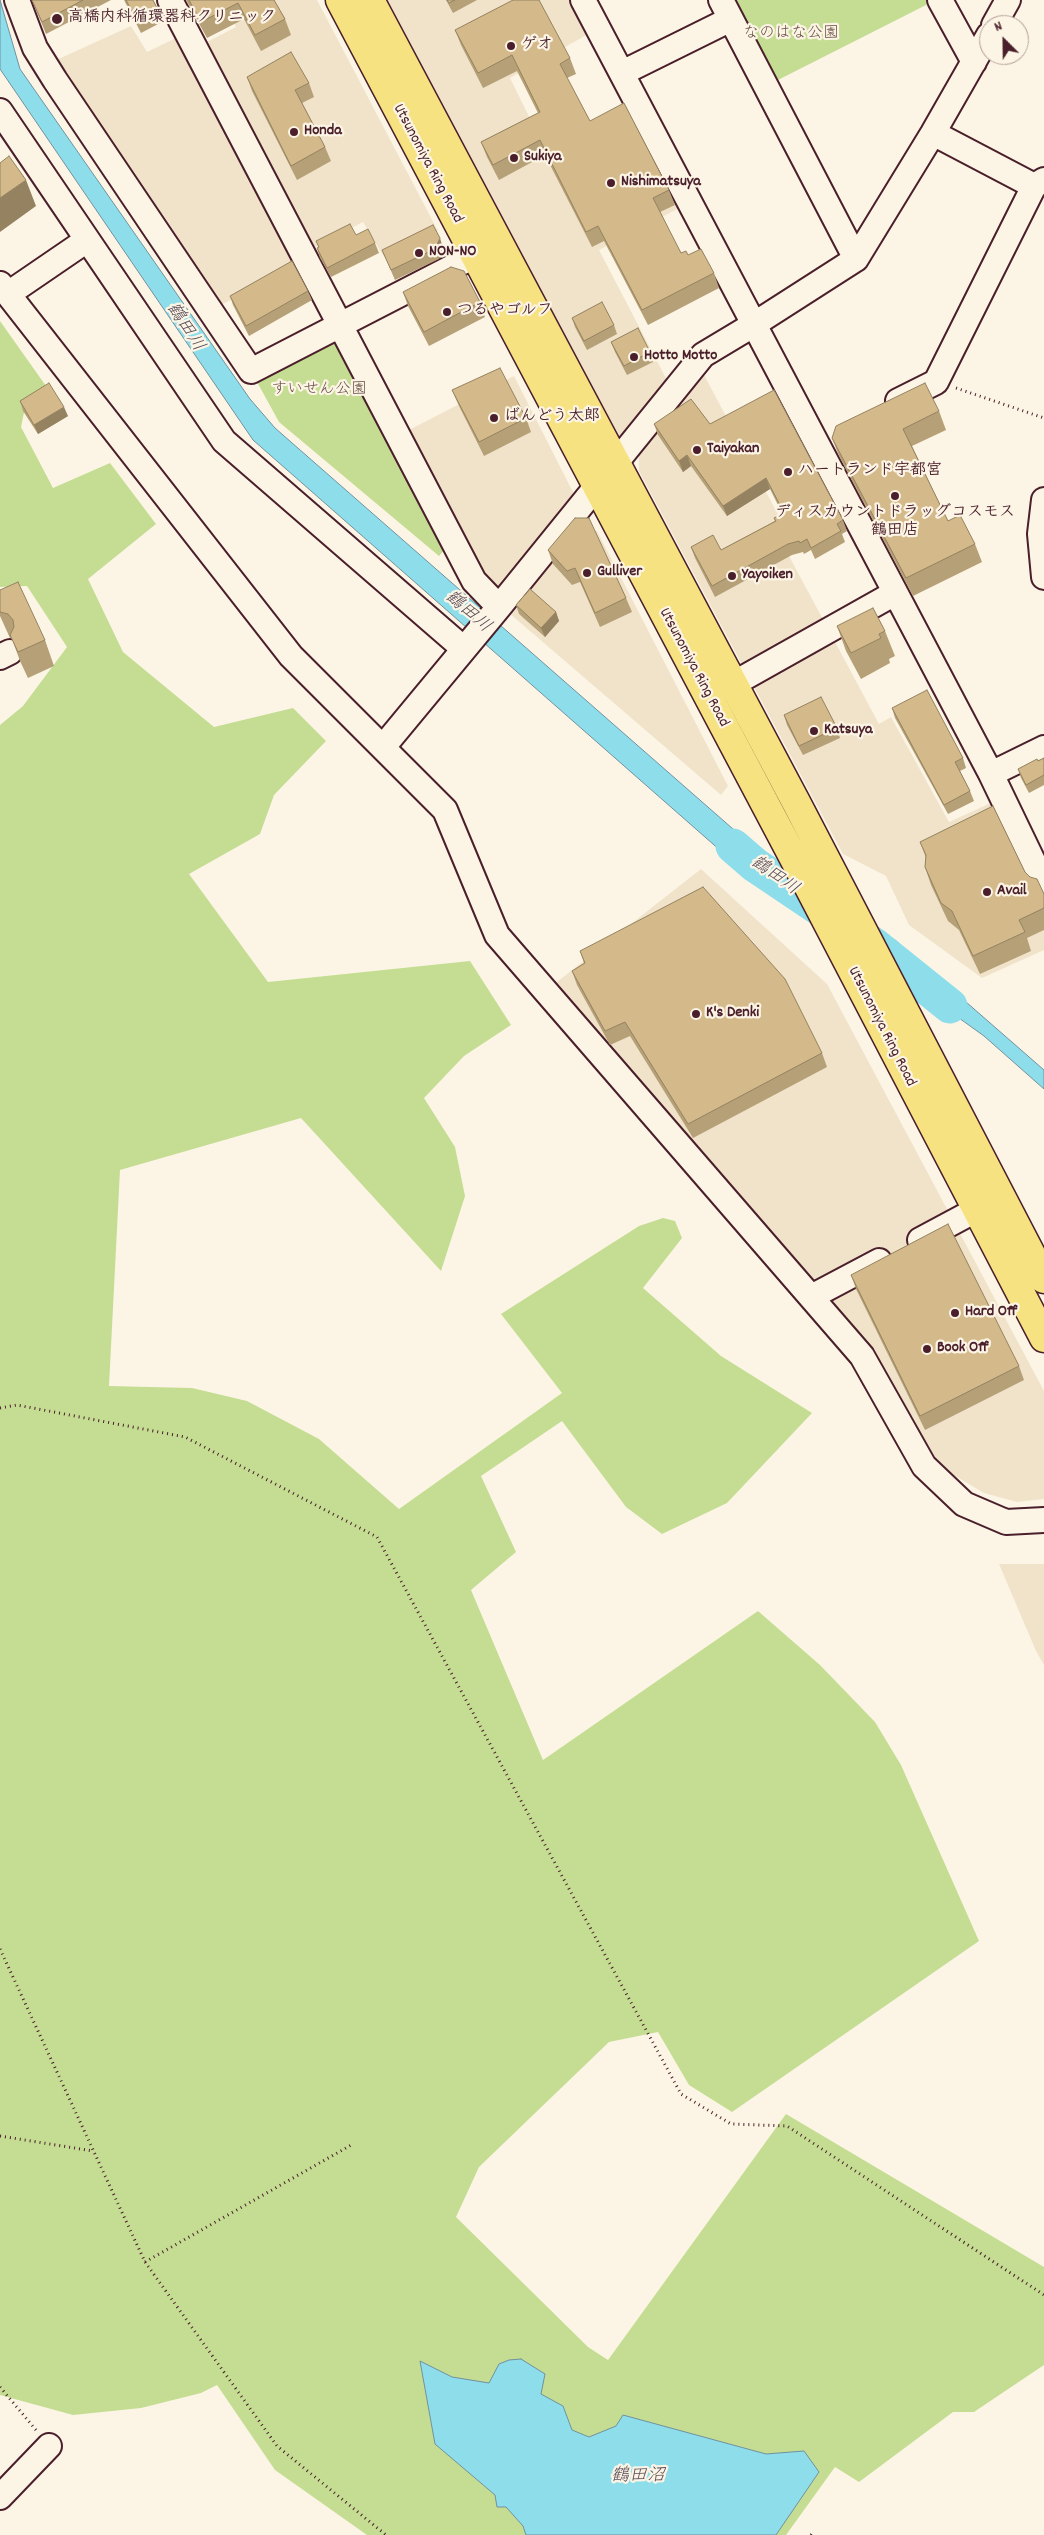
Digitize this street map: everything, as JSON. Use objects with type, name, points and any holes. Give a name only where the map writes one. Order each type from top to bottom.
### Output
[{"type":"main road","name":"Utsunomiya Ring Road","points":[[340,0],[790,851],[1044,1338]]},
{"type":"main road","name":"Utsunomiya Ring Road","points":[[370,0],[840,885],[1044,1279]]},
{"type":"street","points":[[17,0],[35,48],[55,80],[251,371],[476,256]]},
{"type":"street","points":[[170,0],[474,581],[499,607]]},
{"type":"street","points":[[584,0],[753,326],[824,437],[896,593],[991,774],[1044,884]]},
{"type":"street","points":[[940,0],[974,62]]},
{"type":"street","points":[[1000,15],[1008,0]]},
{"type":"street","points":[[622,73],[726,9],[856,259]]},
{"type":"street","points":[[383,747],[703,355],[753,326],[856,259],[933,133],[979,53]]},
{"type":"street","points":[[0,110],[224,441],[464,649]]},
{"type":"street","points":[[876,412],[936,382],[1039,183],[933,133]]},
{"type":"street","points":[[87,240],[4,289],[290,656],[446,810],[497,935],[862,1356],[924,1466],[964,1504],[1006,1522],[1044,1520]]},
{"type":"street","points":[[1044,500],[1040,534],[1044,577]]},
{"type":"street","points":[[733,684],[896,593]]},
{"type":"street","points":[[991,774],[1044,748]]},
{"type":"street","points":[[810,1297],[976,1210]]},
{"type":"street","points":[[0,2497],[49,2446]]},
{"type":"path","points":[[936,382],[1044,418]]},
{"type":"path","points":[[0,1408],[17,1405],[185,1436],[377,1538],[681,2094],[731,2124],[787,2126],[1044,2295]]},
{"type":"path","points":[[0,1949],[145,2262],[277,2446],[386,2535]]},
{"type":"path","points":[[0,2136],[94,2152]]},
{"type":"path","points":[[145,2262],[353,2144]]},
{"type":"path","points":[[0,2387],[49,2446]]},
{"type":"shaded area","points":[[222,0],[317,0],[438,231],[384,257],[363,222],[315,247],[205,43],[236,27]]},
{"type":"shaded area","points":[[384,0],[573,0],[590,33],[510,78],[548,155],[632,112],[681,207],[599,250],[669,384],[619,446]]},
{"type":"shaded area","points":[[131,26],[147,52],[182,35],[301,268],[216,307],[52,62]]},
{"type":"shaded area","points":[[702,371],[782,522],[774,528],[879,724],[891,717],[949,822],[995,801],[1044,902],[1044,950],[982,978],[909,925],[886,876],[843,854],[639,471],[639,449]]},
{"type":"shaded area","points":[[514,376],[577,500],[499,599],[403,433]]},
{"type":"shaded area","points":[[578,529],[597,531],[728,786],[721,795],[509,613]]},
{"type":"shaded area","points":[[701,869],[827,984],[1044,1391],[1044,1499],[1017,1502],[984,1493],[935,1464],[553,985]]},
{"type":"shaded area","points":[[999,1564],[1044,1564],[1044,1665],[1036,1651]]},
{"type":"green space","name":"なのはな公園","points":[[734,0],[931,0],[932,2],[776,81]]},
{"type":"green space","points":[[0,321],[46,386],[27,398],[21,427],[53,488],[110,463],[156,524],[88,579],[123,652],[214,727],[293,708],[326,741],[274,795],[260,834],[189,874],[268,982],[470,961],[511,1025],[464,1056],[424,1098],[455,1147],[465,1196],[441,1271],[301,1118],[120,1170],[109,1386],[192,1388],[247,1401],[319,1439],[399,1509],[562,1393],[501,1314],[639,1226],[663,1218],[675,1221],[682,1238],[643,1288],[721,1356],[812,1413],[727,1503],[662,1534],[626,1507],[562,1421],[481,1476],[516,1552],[471,1590],[543,1760],[758,1611],[820,1665],[875,1722],[901,1765],[979,1941],[732,2112],[689,2085],[658,2032],[609,2042],[479,2167],[456,2217],[588,2347],[608,2360],[786,2114],[1044,2267],[1044,2365],[974,2412],[953,2412],[859,2482],[835,2467],[786,2535],[367,2535],[275,2470],[217,2385],[201,2393],[141,2408],[73,2415],[0,2395],[0,725],[23,706],[67,647],[27,586],[0,587]]},
{"type":"green space","name":"すいせん公園","points":[[341,326],[453,540],[439,556],[279,422],[251,371]]},
{"type":"water","points":[[0,0],[20,69],[250,399],[275,428],[757,850],[776,889],[730,859],[253,440],[0,69]]},
{"type":"water","points":[[895,940],[1044,1070],[1044,1089],[984,1036],[920,990]]},
{"type":"water","name":"鶴田沼","points":[[521,2359],[545,2374],[541,2394],[563,2406],[572,2430],[589,2437],[616,2426],[623,2415],[766,2454],[804,2451],[819,2472],[776,2535],[526,2535],[523,2526],[506,2507],[497,2507],[495,2495],[435,2444],[420,2361],[452,2377],[489,2383],[499,2364],[509,2360]]},
{"type":"building","points":[[32,0],[83,0],[42,22]]},
{"type":"building","points":[[126,0],[153,0],[158,10],[137,21]]},
{"type":"building","points":[[189,0],[274,0],[285,19],[255,35],[238,3],[201,22]]},
{"type":"building","points":[[513,0],[539,0],[570,58],[560,64],[590,121],[624,103],[669,190],[653,198],[681,253],[686,251],[688,255],[701,249],[714,273],[642,310],[598,226],[586,232],[540,140],[493,165],[481,142],[540,112],[512,55],[478,73],[455,30]]},
{"type":"building","name":"Honda","points":[[291,52],[309,83],[295,90],[325,147],[291,166],[247,77]]},
{"type":"building","points":[[9,156],[26,180],[0,198],[0,163]]},
{"type":"building","points":[[350,224],[356,235],[368,229],[375,243],[327,268],[317,248],[319,247],[316,241]]},
{"type":"building","points":[[433,225],[440,238],[435,249],[391,270],[382,250]]},
{"type":"building","points":[[292,261],[308,291],[246,326],[230,296]]},
{"type":"building","name":"つるやゴルフ","points":[[451,267],[464,271],[480,302],[424,332],[403,292]]},
{"type":"building","points":[[602,302],[614,325],[584,341],[572,318]]},
{"type":"building","points":[[638,328],[650,352],[624,366],[611,342]]},
{"type":"building","name":"ばんどう太郎","points":[[500,368],[526,418],[479,442],[452,390]]},
{"type":"building","points":[[49,383],[64,407],[34,425],[20,401]]},
{"type":"building","name":"ディスカウントドラッグコスモス 鶴田店","points":[[925,383],[939,411],[903,429],[948,521],[960,515],[975,544],[906,578],[832,438],[836,426]]},
{"type":"building","points":[[774,390],[843,520],[837,524],[841,531],[811,548],[807,539],[800,543],[799,541],[788,544],[712,586],[691,547],[713,535],[721,550],[776,521],[774,518],[784,513],[766,478],[723,506],[687,455],[679,461],[654,424],[691,399],[710,424]]},
{"type":"building","name":"Gulliver","points":[[575,518],[589,518],[626,598],[595,613],[575,568],[567,571],[548,550]]},
{"type":"building","points":[[18,582],[45,640],[18,652],[10,635],[14,627],[13,620],[8,614],[0,612],[0,590]]},
{"type":"building","points":[[530,589],[556,612],[541,628],[516,605]]},
{"type":"building","points":[[873,608],[885,631],[879,634],[881,638],[851,653],[837,626]]},
{"type":"building","points":[[927,690],[963,758],[955,762],[970,791],[944,805],[892,708]]},
{"type":"building","name":"Katsuya","points":[[821,697],[837,728],[799,746],[784,715]]},
{"type":"building","points":[[1044,758],[1044,775],[1026,785],[1018,769],[1037,759],[1038,761]]},
{"type":"building","name":"Avail","points":[[993,806],[1025,872],[1030,877],[1037,879],[1044,894],[1044,908],[1019,920],[1025,932],[973,956],[952,911],[941,903],[925,867],[926,855],[920,842]]},
{"type":"building","name":"K's Denki","points":[[703,887],[785,979],[822,1053],[688,1124],[625,1022],[605,1031],[572,971],[585,963],[580,951]]},
{"type":"building","points":[[948,1224],[1019,1366],[920,1416],[851,1275]]},
{"type":"waterway","name":"鶴田川","points":[[733,846],[755,865],[874,945],[950,1006]]},
{"type":"place","name":"高橋内科循環器科クリニック","points":[[57,19]]},
{"type":"place","name":"ゲオ","points":[[511,46]]},
{"type":"place","name":"Honda","points":[[294,132]]},
{"type":"place","name":"Sukiya","points":[[514,158]]},
{"type":"place","name":"Nishimatsuya","points":[[611,183]]},
{"type":"place","name":"NON-NO","points":[[419,253]]},
{"type":"place","name":"つるやゴルフ","points":[[447,312]]},
{"type":"place","name":"Hotto Motto","points":[[634,357]]},
{"type":"place","name":"ばんどう太郎","points":[[494,418]]},
{"type":"place","name":"Taiyakan","points":[[697,450]]},
{"type":"place","name":"ハートランド宇都宮","points":[[788,472]]},
{"type":"place","name":"ディスカウントドラッグコスモス 鶴田店","points":[[895,496]]},
{"type":"place","name":"Gulliver","points":[[587,573]]},
{"type":"place","name":"Yayoiken","points":[[732,576]]},
{"type":"place","name":"Katsuya","points":[[814,731]]},
{"type":"place","name":"Avail","points":[[987,892]]},
{"type":"place","name":"K's Denki","points":[[696,1014]]},
{"type":"place","name":"Hard Off","points":[[955,1313]]},
{"type":"place","name":"Book Off","points":[[927,1349]]}]
